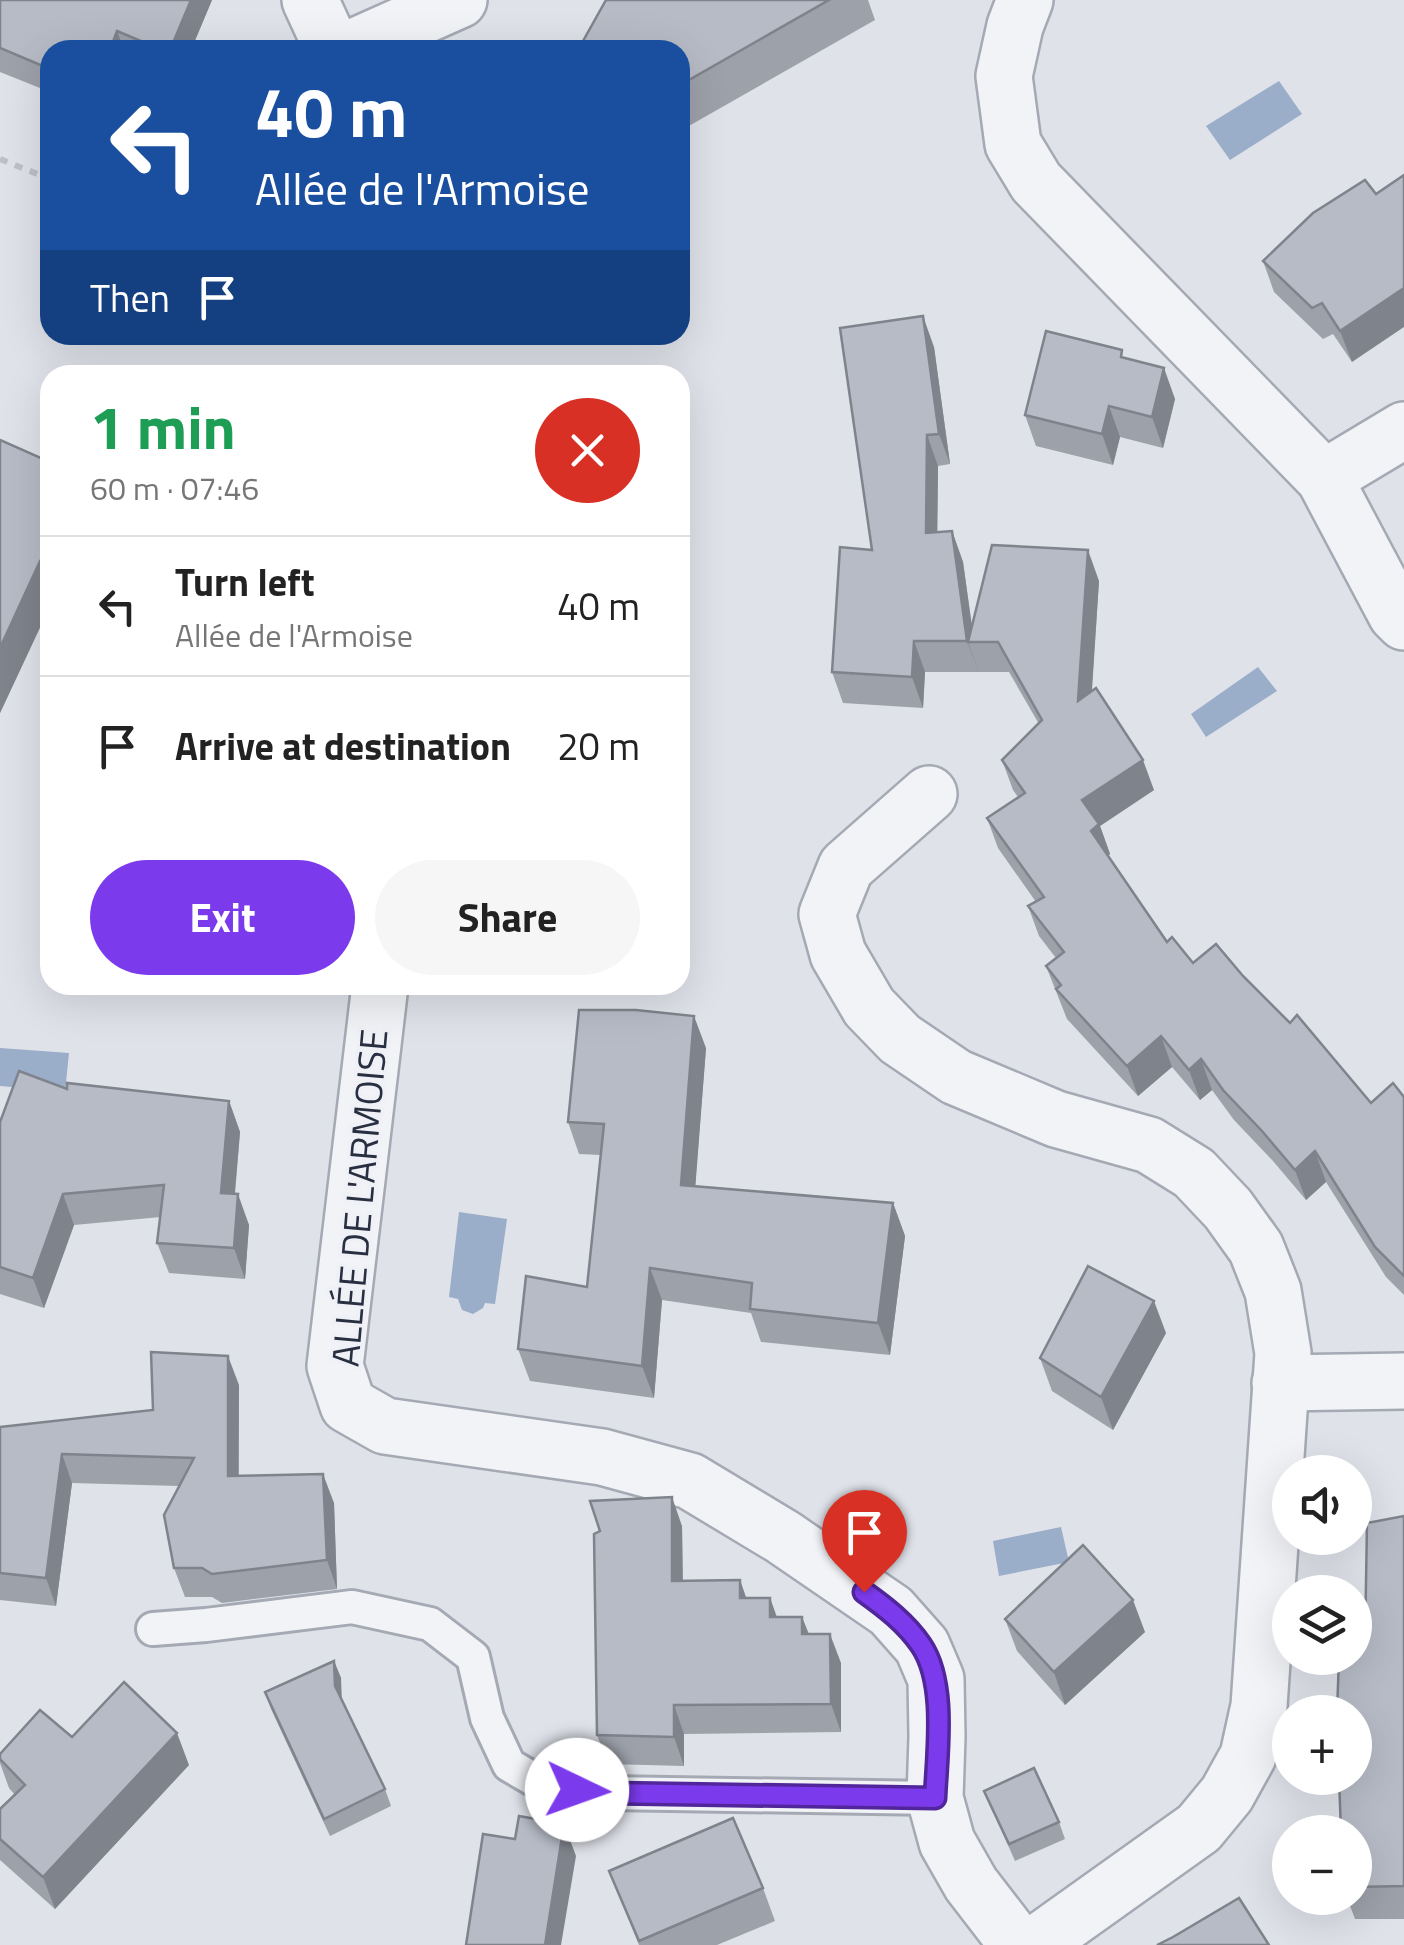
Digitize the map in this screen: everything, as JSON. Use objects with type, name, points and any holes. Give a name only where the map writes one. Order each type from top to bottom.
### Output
[{"type":"street","points":[[310,0],[328,40]]},
{"type":"street","points":[[369,40],[459,0]]},
{"type":"street","points":[[1025,0],[1004,76],[1014,144],[1036,182],[1324,478],[1396,614],[1404,622]]},
{"type":"street","points":[[1324,478],[1404,430]]},
{"type":"street","points":[[929,794],[846,867],[827,914],[838,954],[868,1006],[900,1040],[956,1076],[1056,1119],[1149,1145],[1194,1173],[1228,1209],[1256,1248],[1273,1290],[1282,1352],[1259,1706],[1248,1756],[1227,1794],[1199,1828],[1035,1945]]},
{"type":"street","name":"ALLÉE DE L'ARMOISE","points":[[379,995],[335,1366],[348,1405],[385,1426],[602,1456],[690,1482],[784,1537],[891,1611],[922,1646],[936,1679],[935,1798],[946,1842],[1018,1945]]},
{"type":"street","points":[[1280,1383],[1404,1381]]},
{"type":"lane","points":[[153,1629],[352,1607],[430,1624],[473,1657],[487,1718],[509,1766],[547,1788],[607,1793],[935,1798]]},
{"type":"path","points":[[0,159],[40,175]]},
{"type":"water","points":[[1279,81],[1302,114],[1230,160],[1206,126]]},
{"type":"water","points":[[1258,667],[1277,691],[1206,737],[1191,714]]},
{"type":"water","points":[[0,1048],[69,1053],[64,1102],[48,1090],[0,1086]]},
{"type":"water","points":[[459,1212],[507,1219],[495,1304],[485,1303],[473,1314],[462,1310],[458,1299],[449,1297]]},
{"type":"water","points":[[1061,1527],[1069,1562],[999,1576],[993,1541]]},
{"type":"building","points":[[0,0],[191,0],[174,40],[138,40],[117,31],[114,40],[40,40],[40,65],[0,48]]},
{"type":"building","points":[[606,0],[829,0],[690,79],[690,40],[584,40]]},
{"type":"building","points":[[1404,175],[1404,288],[1340,331],[1322,303],[1312,308],[1263,261],[1313,213],[1365,180],[1376,194]]},
{"type":"building","points":[[923,316],[939,434],[927,435],[926,533],[952,531],[967,641],[914,641],[912,677],[832,672],[840,547],[872,550],[840,328]]},
{"type":"building","points":[[1046,331],[1122,350],[1121,357],[1164,368],[1152,417],[1109,406],[1102,434],[1025,415]]},
{"type":"building","points":[[0,440],[40,458],[40,561],[0,648]]},
{"type":"building","points":[[992,545],[1088,550],[1078,701],[1096,688],[1143,760],[1082,800],[1099,824],[1091,831],[1167,942],[1172,937],[1193,963],[1216,944],[1290,1023],[1297,1015],[1371,1103],[1393,1083],[1404,1097],[1404,1276],[1375,1247],[1315,1151],[1295,1170],[1223,1090],[1201,1059],[1189,1070],[1161,1036],[1127,1066],[1056,989],[1061,985],[1046,966],[1064,952],[1028,906],[1044,897],[987,818],[1025,793],[1002,760],[1042,720],[998,642],[968,642]]},
{"type":"building","points":[[579,1010],[694,1016],[681,1185],[893,1203],[878,1323],[750,1309],[752,1283],[650,1268],[642,1366],[518,1349],[526,1276],[587,1287],[604,1124],[568,1122]]},
{"type":"building","points":[[19,1071],[67,1089],[67,1083],[229,1101],[221,1193],[238,1194],[234,1248],[157,1243],[164,1185],[63,1194],[33,1278],[0,1267],[0,1122]]},
{"type":"building","points":[[1088,1266],[1154,1301],[1101,1397],[1040,1358]]},
{"type":"building","points":[[151,1352],[228,1356],[228,1476],[323,1474],[327,1560],[212,1574],[202,1568],[174,1568],[164,1515],[194,1458],[62,1454],[46,1578],[0,1573],[0,1427],[153,1410]]},
{"type":"building","points":[[672,1497],[672,1581],[740,1580],[740,1598],[770,1598],[770,1617],[802,1617],[802,1634],[830,1634],[831,1704],[674,1705],[674,1737],[597,1735],[594,1534],[600,1531],[590,1501]]},
{"type":"building","points":[[1404,1516],[1404,1886],[1372,1887],[1372,1815],[1340,1815],[1340,1795],[1372,1795],[1372,1695],[1338,1695],[1338,1675],[1372,1675],[1372,1575],[1366,1575],[1366,1555],[1372,1555],[1372,1522]]},
{"type":"building","points":[[1083,1545],[1133,1600],[1054,1672],[1005,1619]]},
{"type":"building","points":[[334,1661],[335,1686],[385,1789],[324,1819],[265,1692]]},
{"type":"building","points":[[124,1682],[177,1733],[43,1877],[0,1839],[0,1809],[25,1785],[0,1759],[0,1754],[40,1710],[72,1737]]},
{"type":"building","points":[[1034,1768],[1059,1822],[1009,1844],[984,1791]]},
{"type":"building","points":[[519,1816],[564,1824],[545,1945],[466,1945],[483,1834],[515,1839]]},
{"type":"building","points":[[733,1818],[763,1888],[639,1941],[609,1871]]},
{"type":"building","points":[[1239,1898],[1269,1945],[1157,1945],[1173,1937]]},
{"type":"route","points":[[577,1790],[935,1798],[936,1679],[922,1646],[891,1611],[864,1592]]}]
